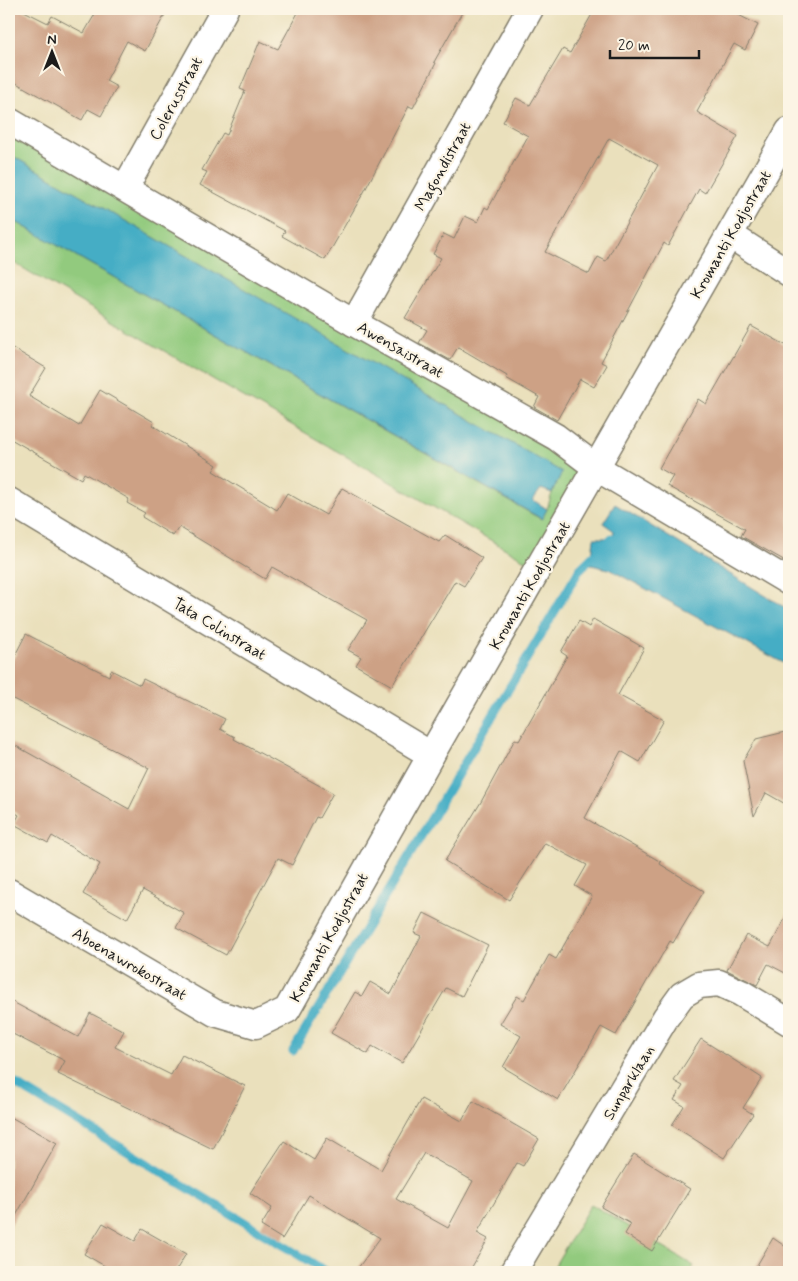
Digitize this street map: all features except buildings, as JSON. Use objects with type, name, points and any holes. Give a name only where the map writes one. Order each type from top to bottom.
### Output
[{"type":"street","name":"Colerusstraat","points":[[125,188],[225,9]]},
{"type":"street","name":"Magondistraat","points":[[354,323],[530,9]]},
{"type":"street","name":"Awensaistraat","points":[[9,121],[354,323],[556,437],[597,468],[789,582]]},
{"type":"street","name":"Kromanti Kodjostraat","points":[[256,1025],[287,1010],[431,755],[789,132]]},
{"type":"street","points":[[730,235],[789,272]]},
{"type":"street","name":"Tata Colinstraat","points":[[9,501],[431,755]]},
{"type":"street","name":"Aboenawrokostraat","points":[[9,892],[215,1013],[256,1025]]},
{"type":"street","name":"Sunparklaan","points":[[513,1272],[666,1017],[682,995],[699,985],[719,983],[741,993],[789,1022]]},
{"type":"green space","points":[[9,132],[550,444],[577,468],[577,481],[530,563],[9,260],[9,218],[541,519],[547,509],[561,472],[9,154]]},
{"type":"green space","points":[[591,1204],[694,1266],[690,1272],[551,1272]]},
{"type":"water","points":[[9,154],[562,472],[552,493],[541,489],[533,500],[547,509],[542,519],[9,218]]},
{"type":"water","points":[[615,504],[789,610],[789,666],[609,569],[591,565],[594,538],[612,538],[614,531],[603,523]]},
{"type":"waterway","points":[[293,1051],[580,569],[612,538]]},
{"type":"waterway","points":[[9,1080],[327,1272]]}]
